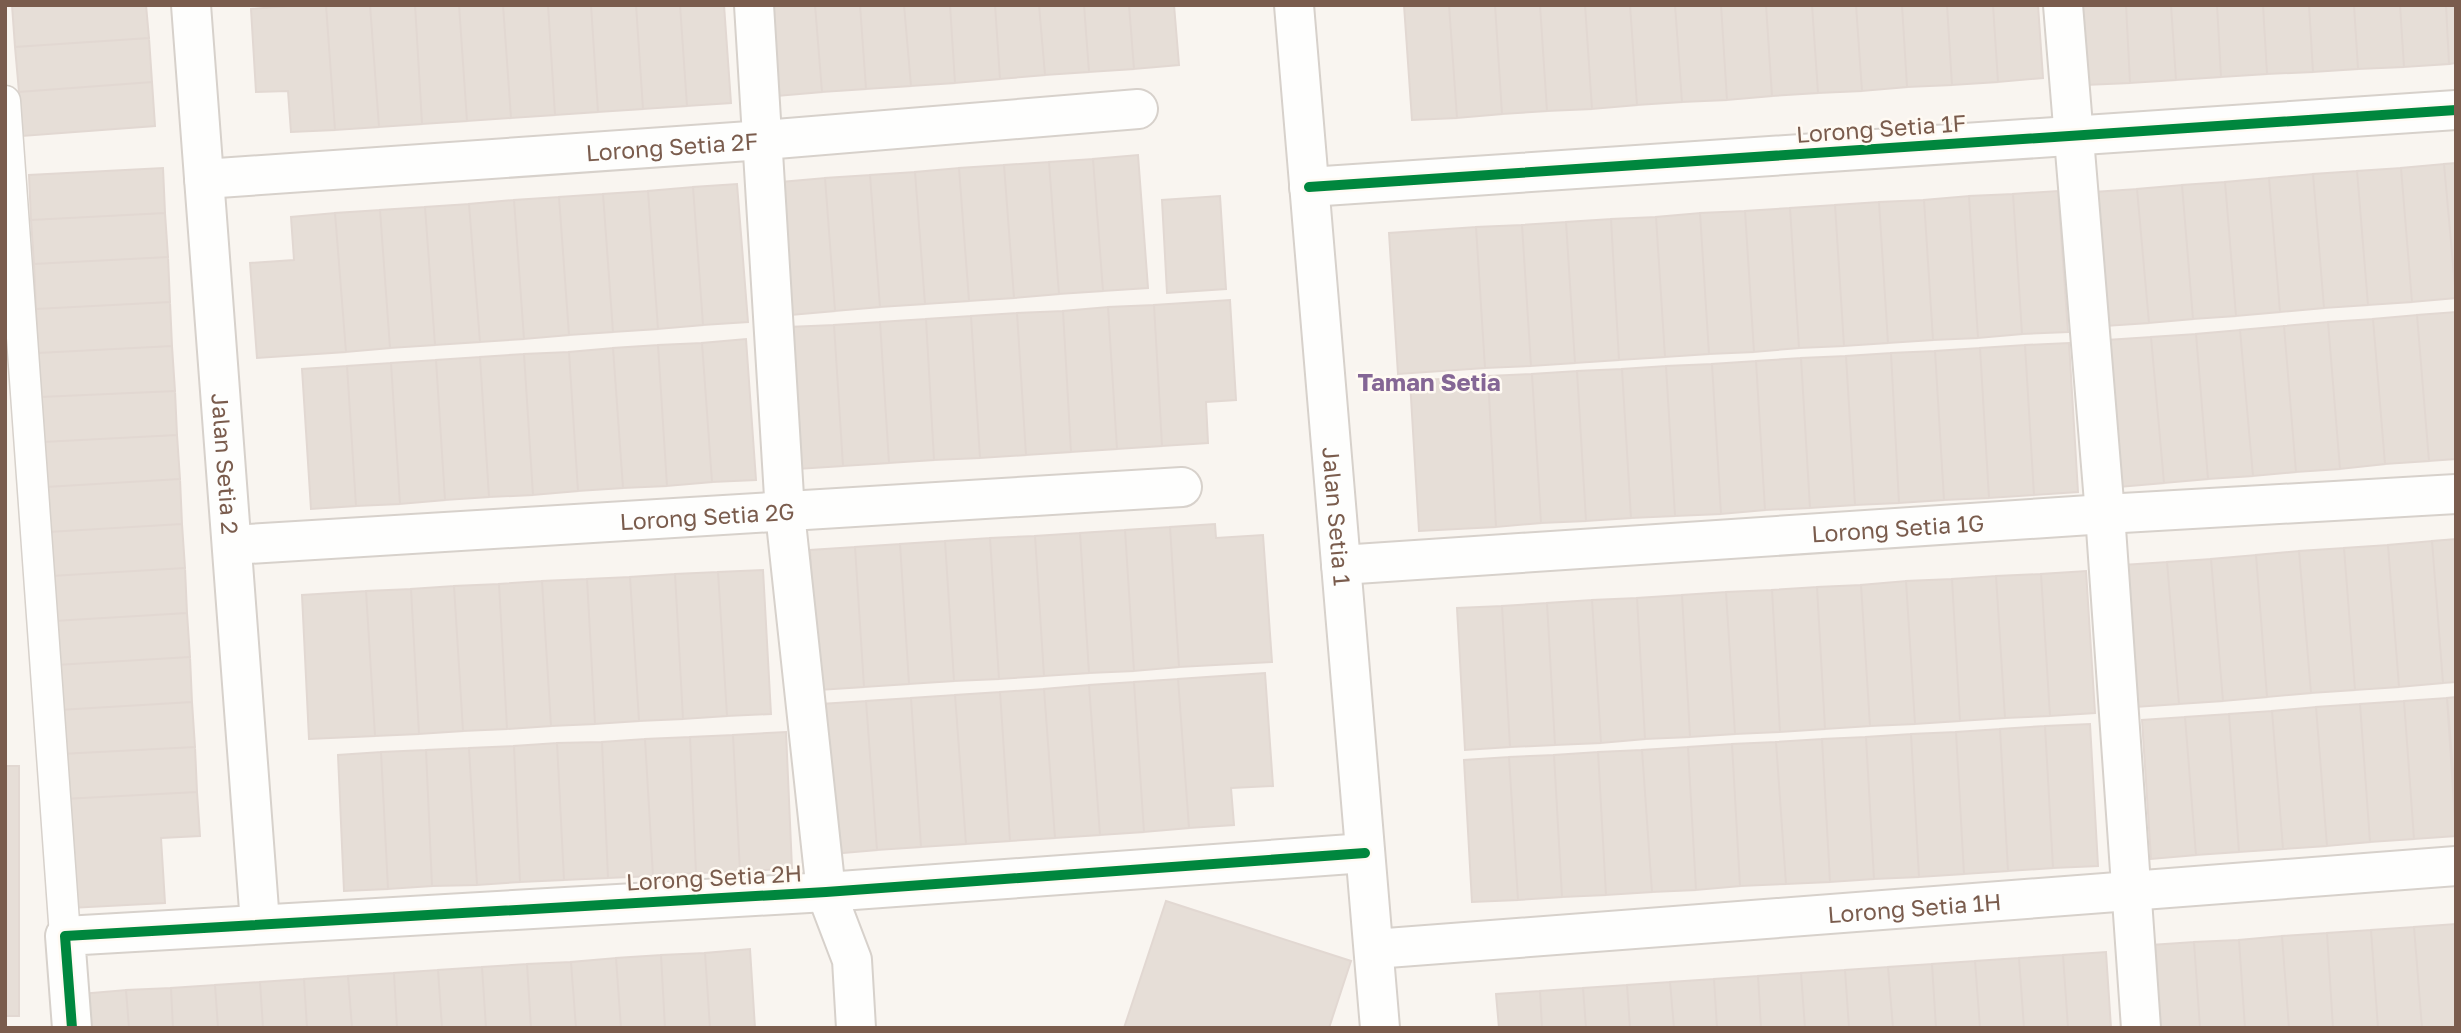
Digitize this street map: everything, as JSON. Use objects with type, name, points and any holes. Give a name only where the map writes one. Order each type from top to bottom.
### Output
[{"type":"street","name":"Jalan Setia 2","points":[[191,5],[260,923]]},
{"type":"street","points":[[754,5],[785,513],[826,892],[852,960],[856,1028]]},
{"type":"street","name":"Jalan Setia 1","points":[[1294,5],[1380,1028]]},
{"type":"street","points":[[2063,5],[2105,513],[2141,1028]]},
{"type":"street","name":"Lorong Setia 2F","points":[[204,179],[764,140],[1139,109]]},
{"type":"street","name":"Lorong Setia 1F","points":[[1310,187],[2456,110]]},
{"type":"street","name":"Lorong Setia 2G","points":[[232,545],[1182,487]]},
{"type":"street","name":"Lorong Setia 1G","points":[[1341,565],[2105,513],[2456,494]]},
{"type":"street","name":"Lorong Setia 2H","points":[[65,936],[826,892],[1365,853]]},
{"type":"street","name":"Lorong Setia 1H","points":[[1374,948],[2133,888],[2456,866]]},
{"type":"street","points":[[65,936],[72,1028]]},
{"type":"lane","points":[[5,101],[65,936]]},
{"type":"building","points":[[12,5],[146,5],[149,38],[15,47]]},
{"type":"building","points":[[326,5],[335,130],[291,132],[288,91],[256,92],[251,9]]},
{"type":"building","points":[[326,5],[370,5],[379,127],[335,130]]},
{"type":"building","points":[[370,5],[415,5],[422,124],[379,127]]},
{"type":"building","points":[[415,5],[459,5],[467,121],[422,124]]},
{"type":"building","points":[[459,5],[503,5],[511,118],[467,121]]},
{"type":"building","points":[[503,5],[548,5],[555,115],[511,118]]},
{"type":"building","points":[[548,5],[591,5],[598,112],[555,115]]},
{"type":"building","points":[[591,5],[636,5],[643,109],[598,112]]},
{"type":"building","points":[[636,5],[680,5],[687,106],[643,109]]},
{"type":"building","points":[[680,5],[724,5],[731,103],[687,106]]},
{"type":"building","points":[[770,5],[815,5],[822,92],[777,96]]},
{"type":"building","points":[[815,5],[860,5],[866,89],[822,92]]},
{"type":"building","points":[[860,5],[904,5],[911,86],[866,89]]},
{"type":"building","points":[[904,5],[950,5],[955,83],[911,86]]},
{"type":"building","points":[[950,5],[995,5],[1000,79],[955,83]]},
{"type":"building","points":[[995,5],[1039,5],[1045,75],[1000,79]]},
{"type":"building","points":[[1039,5],[1084,5],[1089,72],[1045,75]]},
{"type":"building","points":[[1084,5],[1129,5],[1134,69],[1089,72]]},
{"type":"building","points":[[1129,5],[1174,5],[1179,65],[1134,69]]},
{"type":"building","points":[[1404,5],[1449,5],[1457,118],[1412,120]]},
{"type":"building","points":[[1449,5],[1495,5],[1502,114],[1457,118]]},
{"type":"building","points":[[1495,5],[1540,5],[1547,111],[1502,114]]},
{"type":"building","points":[[1540,5],[1585,5],[1592,109],[1547,111]]},
{"type":"building","points":[[1585,5],[1630,5],[1637,105],[1592,109]]},
{"type":"building","points":[[1630,5],[1675,5],[1682,102],[1637,105]]},
{"type":"building","points":[[1675,5],[1721,5],[1727,100],[1682,102]]},
{"type":"building","points":[[1721,5],[1766,5],[1772,96],[1727,100]]},
{"type":"building","points":[[1766,5],[1812,5],[1818,93],[1772,96]]},
{"type":"building","points":[[1812,5],[1856,5],[1862,91],[1818,93]]},
{"type":"building","points":[[1856,5],[1902,5],[1907,87],[1862,91]]},
{"type":"building","points":[[1902,5],[1947,5],[1952,85],[1907,87]]},
{"type":"building","points":[[1947,5],[1993,5],[1998,82],[1952,85]]},
{"type":"building","points":[[1993,5],[2038,5],[2043,78],[1998,82]]},
{"type":"building","points":[[2080,5],[2126,5],[2130,83],[2085,85]]},
{"type":"building","points":[[2126,5],[2171,5],[2176,80],[2130,83]]},
{"type":"building","points":[[2171,5],[2217,5],[2221,77],[2176,80]]},
{"type":"building","points":[[2217,5],[2263,5],[2267,74],[2221,77]]},
{"type":"building","points":[[2263,5],[2309,5],[2313,72],[2267,74]]},
{"type":"building","points":[[2309,5],[2354,5],[2358,69],[2313,72]]},
{"type":"building","points":[[2354,5],[2400,5],[2404,67],[2358,69]]},
{"type":"building","points":[[2400,5],[2446,5],[2449,64],[2404,67]]},
{"type":"building","points":[[2446,5],[2456,5],[2456,63],[2449,64]]},
{"type":"building","points":[[149,38],[152,82],[19,92],[15,47]]},
{"type":"building","points":[[152,82],[155,126],[22,136],[19,92]]},
{"type":"building","points":[[1138,155],[1148,288],[1103,291],[1093,159]]},
{"type":"building","points":[[1093,159],[1103,291],[1059,294],[1049,162]]},
{"type":"building","points":[[1049,162],[1059,294],[1014,298],[1004,165]]},
{"type":"building","points":[[2456,163],[2456,298],[2444,164]]},
{"type":"building","points":[[2444,164],[2456,298],[2412,302],[2401,168]]},
{"type":"building","points":[[1004,165],[1014,298],[969,301],[959,168]]},
{"type":"building","points":[[163,168],[165,213],[31,220],[29,175]]},
{"type":"building","points":[[959,168],[969,301],[925,304],[915,172]]},
{"type":"building","points":[[2401,168],[2412,302],[2368,305],[2357,171]]},
{"type":"building","points":[[2357,171],[2368,305],[2324,308],[2313,174]]},
{"type":"building","points":[[915,172],[925,304],[880,307],[870,175]]},
{"type":"building","points":[[2313,174],[2324,308],[2280,312],[2269,178]]},
{"type":"building","points":[[870,175],[880,307],[835,311],[825,178]]},
{"type":"building","points":[[825,178],[835,311],[791,315],[781,182]]},
{"type":"building","points":[[2269,178],[2280,312],[2236,316],[2225,182]]},
{"type":"building","points":[[2225,182],[2236,316],[2193,319],[2182,185]]},
{"type":"building","points":[[737,184],[748,322],[703,325],[693,187]]},
{"type":"building","points":[[2182,185],[2193,319],[2149,323],[2137,189]]},
{"type":"building","points":[[693,187],[703,325],[658,329],[648,191]]},
{"type":"building","points":[[2137,189],[2149,323],[2105,326],[2094,192]]},
{"type":"building","points":[[648,191],[658,329],[613,332],[603,194]]},
{"type":"building","points":[[2058,191],[2068,332],[2022,334],[2013,194]]},
{"type":"building","points":[[603,194],[613,332],[569,335],[559,197]]},
{"type":"building","points":[[2013,194],[2022,334],[1978,338],[1969,196]]},
{"type":"building","points":[[1220,196],[1226,289],[1167,293],[1162,200]]},
{"type":"building","points":[[1969,196],[1978,338],[1933,340],[1924,200]]},
{"type":"building","points":[[559,197],[569,335],[524,339],[514,200]]},
{"type":"building","points":[[514,200],[524,339],[480,342],[469,204]]},
{"type":"building","points":[[1924,200],[1933,340],[1888,343],[1879,202]]},
{"type":"building","points":[[1879,202],[1888,343],[1844,346],[1835,205]]},
{"type":"building","points":[[469,204],[480,342],[435,345],[425,207]]},
{"type":"building","points":[[1835,205],[1844,346],[1799,348],[1790,208]]},
{"type":"building","points":[[425,207],[435,345],[390,348],[380,210]]},
{"type":"building","points":[[1790,208],[1799,348],[1754,352],[1745,211]]},
{"type":"building","points":[[380,210],[390,348],[346,352],[335,213]]},
{"type":"building","points":[[1745,211],[1754,352],[1709,354],[1700,213]]},
{"type":"building","points":[[165,213],[168,257],[34,264],[31,220]]},
{"type":"building","points":[[335,213],[346,352],[257,358],[250,263],[294,260],[291,217]]},
{"type":"building","points":[[1700,213],[1709,354],[1665,357],[1656,217]]},
{"type":"building","points":[[1656,217],[1665,357],[1619,360],[1611,219]]},
{"type":"building","points":[[1611,219],[1619,360],[1575,363],[1566,222]]},
{"type":"building","points":[[1566,222],[1575,363],[1531,366],[1522,225]]},
{"type":"building","points":[[1522,225],[1531,366],[1485,368],[1476,227]]},
{"type":"building","points":[[1476,227],[1485,368],[1398,374],[1389,233]]},
{"type":"building","points":[[168,257],[170,302],[36,309],[34,264]]},
{"type":"building","points":[[1230,300],[1236,400],[1206,402],[1208,443],[1162,446],[1154,305]]},
{"type":"building","points":[[170,302],[172,346],[38,353],[36,309]]},
{"type":"building","points":[[1154,305],[1162,446],[1117,449],[1108,307]]},
{"type":"building","points":[[1108,307],[1117,449],[1071,452],[1063,311]]},
{"type":"building","points":[[1063,311],[1071,452],[1026,455],[1017,313]]},
{"type":"building","points":[[2456,312],[2456,459],[2429,461],[2417,315]]},
{"type":"building","points":[[1017,313],[1026,455],[980,458],[971,316]]},
{"type":"building","points":[[2417,315],[2429,461],[2385,464],[2373,319]]},
{"type":"building","points":[[971,316],[980,458],[934,460],[926,319]]},
{"type":"building","points":[[926,319],[934,460],[889,463],[880,322]]},
{"type":"building","points":[[2373,319],[2385,464],[2340,469],[2328,322]]},
{"type":"building","points":[[880,322],[889,463],[843,466],[834,325]]},
{"type":"building","points":[[2328,322],[2340,469],[2296,472],[2284,326]]},
{"type":"building","points":[[834,325],[843,466],[797,469],[788,327]]},
{"type":"building","points":[[2284,326],[2296,472],[2253,476],[2240,330]]},
{"type":"building","points":[[2240,330],[2253,476],[2208,479],[2196,334]]},
{"type":"building","points":[[2196,334],[2208,479],[2164,483],[2151,337]]},
{"type":"building","points":[[2151,337],[2164,483],[2119,487],[2107,340]]},
{"type":"building","points":[[746,339],[756,480],[712,482],[702,343]]},
{"type":"building","points":[[702,343],[712,482],[667,486],[658,345]]},
{"type":"building","points":[[2069,343],[2078,492],[2034,495],[2025,345]]},
{"type":"building","points":[[658,345],[667,486],[623,488],[613,348]]},
{"type":"building","points":[[2025,345],[2034,495],[1989,498],[1980,348]]},
{"type":"building","points":[[172,346],[175,391],[41,397],[38,353]]},
{"type":"building","points":[[613,348],[623,488],[578,491],[569,352]]},
{"type":"building","points":[[1980,348],[1989,498],[1944,500],[1935,351]]},
{"type":"building","points":[[1935,351],[1944,500],[1899,503],[1891,353]]},
{"type":"building","points":[[569,352],[578,491],[533,495],[524,354]]},
{"type":"building","points":[[1891,353],[1899,503],[1855,505],[1846,356]]},
{"type":"building","points":[[524,354],[533,495],[489,497],[480,357]]},
{"type":"building","points":[[1846,356],[1855,505],[1810,508],[1801,358]]},
{"type":"building","points":[[480,357],[489,497],[445,500],[436,360]]},
{"type":"building","points":[[1801,358],[1810,508],[1765,510],[1756,361]]},
{"type":"building","points":[[436,360],[445,500],[400,504],[391,363]]},
{"type":"building","points":[[1756,361],[1765,510],[1721,514],[1712,364]]},
{"type":"building","points":[[391,363],[400,504],[356,506],[347,366]]},
{"type":"building","points":[[1712,364],[1721,514],[1675,516],[1666,366]]},
{"type":"building","points":[[347,366],[356,506],[311,509],[302,369]]},
{"type":"building","points":[[1666,366],[1675,516],[1631,518],[1622,369]]},
{"type":"building","points":[[1622,369],[1631,518],[1586,521],[1577,371]]},
{"type":"building","points":[[1577,371],[1586,521],[1541,523],[1532,374]]},
{"type":"building","points":[[1532,374],[1541,523],[1496,527],[1488,376]]},
{"type":"building","points":[[1488,376],[1496,527],[1419,531],[1410,381]]},
{"type":"building","points":[[175,391],[177,435],[43,442],[41,397]]},
{"type":"building","points":[[177,435],[180,479],[46,487],[43,442]]},
{"type":"building","points":[[180,479],[182,524],[48,532],[46,487]]},
{"type":"building","points":[[182,524],[185,568],[51,576],[48,532]]},
{"type":"building","points":[[1215,524],[1216,538],[1263,535],[1272,662],[1179,667],[1170,527]]},
{"type":"building","points":[[1170,527],[1179,667],[1134,671],[1125,530]]},
{"type":"building","points":[[1125,530],[1134,671],[1089,673],[1080,533]]},
{"type":"building","points":[[1080,533],[1089,673],[1044,676],[1035,536]]},
{"type":"building","points":[[1035,536],[1044,676],[999,679],[990,538]]},
{"type":"building","points":[[990,538],[999,679],[954,681],[945,541]]},
{"type":"building","points":[[2456,539],[2456,682],[2443,683],[2432,541]]},
{"type":"building","points":[[945,541],[954,681],[909,684],[900,544]]},
{"type":"building","points":[[2432,541],[2443,683],[2399,687],[2388,545]]},
{"type":"building","points":[[900,544],[909,684],[864,687],[855,547]]},
{"type":"building","points":[[2388,545],[2399,687],[2355,690],[2344,548]]},
{"type":"building","points":[[855,547],[864,687],[819,690],[810,550]]},
{"type":"building","points":[[2344,548],[2355,690],[2311,693],[2299,551]]},
{"type":"building","points":[[2299,551],[2311,693],[2267,697],[2256,555]]},
{"type":"building","points":[[2256,555],[2267,697],[2223,701],[2211,559]]},
{"type":"building","points":[[2211,559],[2223,701],[2179,704],[2167,562]]},
{"type":"building","points":[[2167,562],[2179,704],[2135,707],[2123,565]]},
{"type":"building","points":[[185,568],[187,613],[54,621],[51,576]]},
{"type":"building","points":[[763,570],[771,714],[727,716],[718,572]]},
{"type":"building","points":[[2086,571],[2095,713],[2050,716],[2041,574]]},
{"type":"building","points":[[718,572],[727,716],[683,719],[675,574]]},
{"type":"building","points":[[675,574],[683,719],[639,721],[630,577]]},
{"type":"building","points":[[2041,574],[2050,716],[2005,718],[1996,576]]},
{"type":"building","points":[[1996,576],[2005,718],[1960,721],[1952,579]]},
{"type":"building","points":[[630,577],[639,721],[595,724],[587,579]]},
{"type":"building","points":[[587,579],[595,724],[551,726],[542,581]]},
{"type":"building","points":[[1952,579],[1960,721],[1915,724],[1906,581]]},
{"type":"building","points":[[542,581],[551,726],[507,729],[499,584]]},
{"type":"building","points":[[1906,581],[1915,724],[1870,726],[1861,585]]},
{"type":"building","points":[[499,584],[507,729],[463,731],[454,586]]},
{"type":"building","points":[[1861,585],[1870,726],[1825,729],[1817,587]]},
{"type":"building","points":[[454,586],[463,731],[419,734],[411,589]]},
{"type":"building","points":[[1817,587],[1825,729],[1780,732],[1772,590]]},
{"type":"building","points":[[411,589],[419,734],[375,736],[366,591]]},
{"type":"building","points":[[1772,590],[1780,732],[1735,734],[1726,592]]},
{"type":"building","points":[[366,591],[375,736],[309,739],[302,595]]},
{"type":"building","points":[[1726,592],[1735,734],[1690,737],[1682,595]]},
{"type":"building","points":[[1682,595],[1690,737],[1645,739],[1637,598]]},
{"type":"building","points":[[1637,598],[1645,739],[1601,743],[1592,600]]},
{"type":"building","points":[[1592,600],[1601,743],[1555,745],[1547,603]]},
{"type":"building","points":[[1547,603],[1555,745],[1510,747],[1502,606]]},
{"type":"building","points":[[1502,606],[1510,747],[1465,750],[1457,608]]},
{"type":"building","points":[[187,613],[190,657],[56,665],[54,621]]},
{"type":"building","points":[[190,657],[192,702],[59,710],[56,665]]},
{"type":"building","points":[[1265,673],[1273,786],[1231,788],[1234,825],[1189,828],[1178,679]]},
{"type":"building","points":[[1178,679],[1189,828],[1144,832],[1134,682]]},
{"type":"building","points":[[1134,682],[1144,832],[1100,835],[1089,685]]},
{"type":"building","points":[[1089,685],[1100,835],[1055,838],[1044,689]]},
{"type":"building","points":[[1044,689],[1055,838],[1010,841],[1000,692]]},
{"type":"building","points":[[1000,692],[1010,841],[966,844],[955,695]]},
{"type":"building","points":[[955,695],[966,844],[921,847],[911,698]]},
{"type":"building","points":[[2456,697],[2456,806],[2447,698]]},
{"type":"building","points":[[911,698],[921,847],[877,850],[866,701]]},
{"type":"building","points":[[2447,698],[2456,836],[2414,839],[2404,701]]},
{"type":"building","points":[[866,701],[877,850],[832,854],[821,704]]},
{"type":"building","points":[[2404,701],[2414,839],[2370,842],[2360,704]]},
{"type":"building","points":[[192,702],[195,747],[61,754],[59,710]]},
{"type":"building","points":[[2360,704],[2370,842],[2327,846],[2316,707]]},
{"type":"building","points":[[2316,707],[2327,846],[2283,849],[2272,711]]},
{"type":"building","points":[[2272,711],[2283,849],[2239,852],[2229,714]]},
{"type":"building","points":[[2229,714],[2239,852],[2196,855],[2185,717]]},
{"type":"building","points":[[2185,717],[2196,855],[2151,859],[2142,720]]},
{"type":"building","points":[[2090,724],[2098,866],[2053,868],[2045,726]]},
{"type":"building","points":[[2045,726],[2053,868],[2008,871],[2000,729]]},
{"type":"building","points":[[2000,729],[2008,871],[1964,874],[1956,732]]},
{"type":"building","points":[[786,732],[792,868],[740,872],[733,735]]},
{"type":"building","points":[[1956,732],[1964,874],[1919,877],[1911,734]]},
{"type":"building","points":[[1911,734],[1919,877],[1874,879],[1866,737]]},
{"type":"building","points":[[733,735],[740,872],[696,873],[690,737]]},
{"type":"building","points":[[690,737],[696,873],[653,876],[645,739]]},
{"type":"building","points":[[1866,737],[1874,879],[1830,882],[1822,739]]},
{"type":"building","points":[[645,739],[653,876],[608,878],[602,742]]},
{"type":"building","points":[[1822,739],[1830,882],[1786,884],[1776,742]]},
{"type":"building","points":[[602,742],[608,878],[564,880],[557,743]]},
{"type":"building","points":[[1776,742],[1786,884],[1740,886],[1732,744]]},
{"type":"building","points":[[557,743],[564,880],[520,882],[514,746]]},
{"type":"building","points":[[1732,744],[1740,886],[1696,890],[1688,747]]},
{"type":"building","points":[[514,746],[520,882],[477,885],[469,748]]},
{"type":"building","points":[[195,747],[197,792],[64,799],[61,754]]},
{"type":"building","points":[[1688,747],[1696,890],[1652,892],[1642,750]]},
{"type":"building","points":[[469,748],[477,885],[432,886],[426,750]]},
{"type":"building","points":[[426,750],[432,886],[388,889],[381,752]]},
{"type":"building","points":[[1642,750],[1652,892],[1606,895],[1598,752]]},
{"type":"building","points":[[381,752],[388,889],[344,891],[338,755]]},
{"type":"building","points":[[1598,752],[1606,895],[1562,897],[1554,755]]},
{"type":"building","points":[[1554,755],[1562,897],[1518,900],[1509,757]]},
{"type":"building","points":[[1509,757],[1518,900],[1472,902],[1464,760]]},
{"type":"building","points":[[5,766],[19,766],[19,1016],[5,1016]]},
{"type":"building","points":[[197,792],[200,836],[161,838],[165,903],[70,908],[64,799]]},
{"type":"building","points":[[1166,901],[1351,961],[1329,1028],[1124,1028]]},
{"type":"building","points":[[2456,924],[2456,1028],[2422,1028],[2414,927]]},
{"type":"building","points":[[2414,927],[2422,1028],[2378,1028],[2371,930]]},
{"type":"building","points":[[2371,930],[2378,1028],[2333,1028],[2327,933]]},
{"type":"building","points":[[2327,933],[2333,1028],[2289,1028],[2282,936]]},
{"type":"building","points":[[2282,936],[2289,1028],[2245,1028],[2239,940]]},
{"type":"building","points":[[2239,940],[2245,1028],[2200,1028],[2194,942]]},
{"type":"building","points":[[2194,942],[2200,1028],[2156,1028],[2151,945]]},
{"type":"building","points":[[750,949],[755,1028],[710,1028],[705,953]]},
{"type":"building","points":[[2106,952],[2111,1028],[2068,1028],[2063,955]]},
{"type":"building","points":[[705,953],[710,1028],[665,1028],[661,955]]},
{"type":"building","points":[[661,955],[665,1028],[621,1028],[616,958]]},
{"type":"building","points":[[2063,955],[2068,1028],[2024,1028],[2019,958]]},
{"type":"building","points":[[616,958],[621,1028],[576,1028],[571,962]]},
{"type":"building","points":[[2019,958],[2024,1028],[1980,1028],[1975,961]]},
{"type":"building","points":[[1975,961],[1980,1028],[1936,1028],[1932,964]]},
{"type":"building","points":[[571,962],[576,1028],[531,1028],[527,964]]},
{"type":"building","points":[[527,964],[531,1028],[486,1028],[482,967]]},
{"type":"building","points":[[1932,964],[1936,1028],[1893,1028],[1888,967]]},
{"type":"building","points":[[482,967],[486,1028],[442,1028],[438,970]]},
{"type":"building","points":[[1888,967],[1893,1028],[1849,1028],[1845,970]]},
{"type":"building","points":[[438,970],[442,1028],[397,1028],[394,973]]},
{"type":"building","points":[[1845,970],[1849,1028],[1805,1028],[1801,973]]},
{"type":"building","points":[[394,973],[397,1028],[352,1028],[348,976]]},
{"type":"building","points":[[1801,973],[1805,1028],[1761,1028],[1758,976]]},
{"type":"building","points":[[348,976],[352,1028],[307,1028],[304,979]]},
{"type":"building","points":[[1758,976],[1761,1028],[1717,1028],[1714,979]]},
{"type":"building","points":[[304,979],[307,1028],[263,1028],[260,982]]},
{"type":"building","points":[[1714,979],[1717,1028],[1674,1028],[1670,982]]},
{"type":"building","points":[[260,982],[263,1028],[218,1028],[215,985]]},
{"type":"building","points":[[1670,982],[1674,1028],[1630,1028],[1627,985]]},
{"type":"building","points":[[215,985],[218,1028],[173,1028],[171,988]]},
{"type":"building","points":[[1627,985],[1630,1028],[1586,1028],[1583,988]]},
{"type":"building","points":[[171,988],[173,1028],[129,1028],[126,990]]},
{"type":"building","points":[[1583,988],[1586,1028],[1542,1028],[1540,991]]},
{"type":"building","points":[[126,990],[129,1028],[84,1028],[81,994]]},
{"type":"building","points":[[1540,991],[1542,1028],[1499,1028],[1496,994]]},
{"type":"cycle path","points":[[1309,187],[2456,110]]},
{"type":"cycle path","points":[[72,1028],[65,936],[826,892],[1365,853]]},
{"type":"district","name":"Taman Setia","points":[[1429,381]]}]
